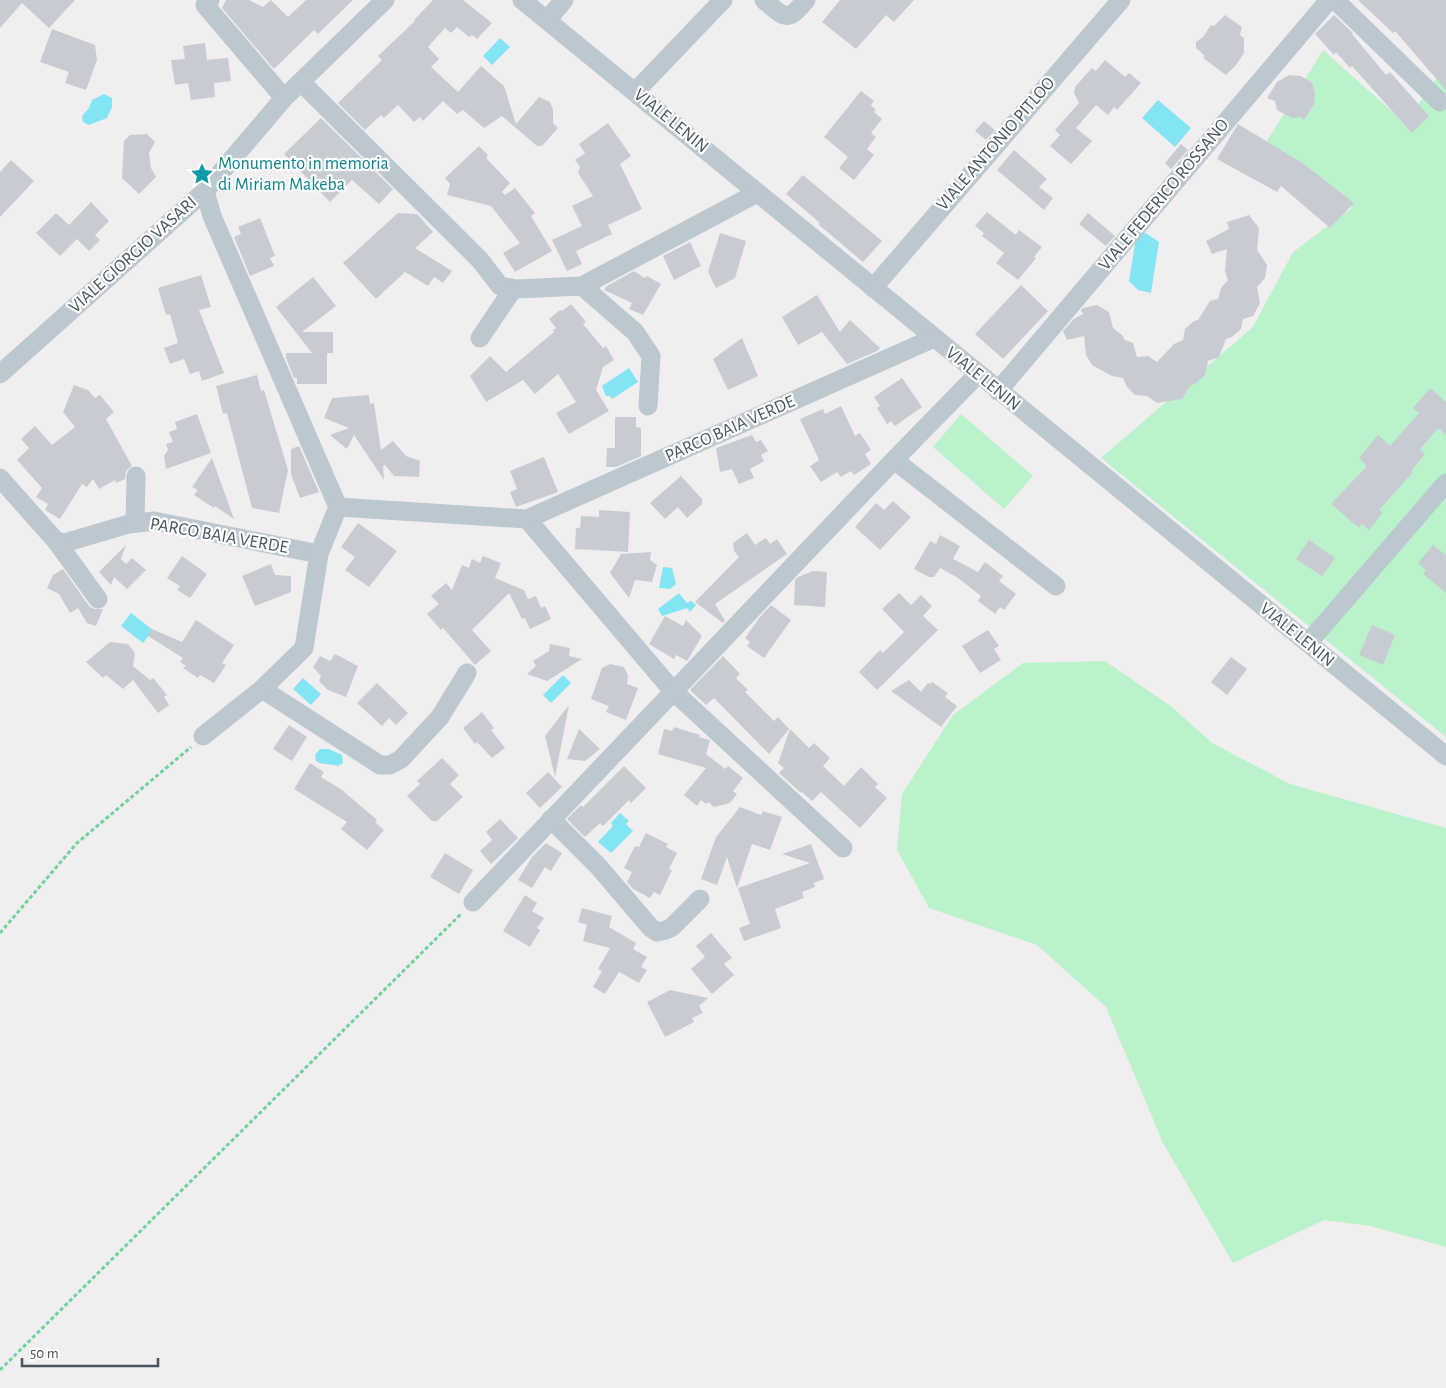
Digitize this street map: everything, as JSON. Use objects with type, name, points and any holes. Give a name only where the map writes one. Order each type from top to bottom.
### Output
[{"type":"street","points":[[210,0],[206,5],[284,98]]},
{"type":"street","name":"VIALE GIORGIO VASARI","points":[[0,374],[205,191],[284,98],[385,0]]},
{"type":"street","name":"VIALE LENIN","points":[[522,0],[1446,756]]},
{"type":"street","points":[[547,20],[564,0]]},
{"type":"street","points":[[635,92],[723,0]]},
{"type":"street","points":[[764,0],[781,15],[788,16],[794,14],[806,0]]},
{"type":"street","name":"VIALE ANTONIO PITLOO","points":[[873,288],[1121,0]]},
{"type":"street","name":"VIALE FEDERICO ROSSANO","points":[[998,391],[1329,0]]},
{"type":"street","points":[[1335,0],[1440,102]]},
{"type":"street","points":[[301,82],[480,260],[500,286],[513,289],[582,286],[757,193]]},
{"type":"street","points":[[203,736],[262,689],[304,648],[319,554],[338,507],[212,216],[205,191]]},
{"type":"street","points":[[582,286],[634,332],[651,356],[648,406]]},
{"type":"street","points":[[480,338],[513,289]]},
{"type":"street","name":"PARCO BAIA VERDE","points":[[338,507],[527,519],[934,338]]},
{"type":"street","points":[[473,902],[978,374]]},
{"type":"street","points":[[894,460],[1056,586]]},
{"type":"street","points":[[135,523],[136,476]]},
{"type":"street","points":[[0,478],[56,541],[98,599]]},
{"type":"street","points":[[1308,644],[1446,483]]},
{"type":"street","points":[[527,519],[673,691],[843,848]]},
{"type":"street","name":"PARCO BAIA VERDE","points":[[56,541],[64,542],[135,523],[154,521],[319,554]]},
{"type":"street","points":[[262,689],[380,764],[390,765],[401,759],[440,717],[468,673]]},
{"type":"street","points":[[551,819],[598,866],[651,928],[657,932],[672,927],[700,899]]},
{"type":"path","points":[[0,933],[77,843],[203,736]]},
{"type":"path","points":[[0,1370],[473,902]]},
{"type":"green space","points":[[1323,50],[1405,123],[1446,65],[1446,737],[1101,458],[1253,327],[1293,252],[1352,208],[1267,141]]},
{"type":"green space","points":[[961,414],[1033,476],[1004,509],[933,447]]},
{"type":"green space","points":[[1105,661],[1172,707],[1212,743],[1290,784],[1446,828],[1446,1247],[1370,1226],[1324,1220],[1233,1263],[1163,1143],[1106,1007],[1037,945],[929,908],[897,850],[902,794],[953,715],[1023,663]]},
{"type":"water","points":[[500,38],[510,47],[492,65],[483,56]]},
{"type":"water","points":[[104,94],[112,98],[112,107],[107,118],[89,125],[83,122],[82,116],[89,108],[92,100]]},
{"type":"water","points":[[1158,100],[1191,128],[1175,147],[1142,118]]},
{"type":"water","points":[[1144,232],[1159,242],[1151,293],[1138,290],[1129,281],[1135,244]]},
{"type":"water","points":[[629,368],[638,382],[612,399],[610,396],[606,396],[602,386]]},
{"type":"water","points":[[663,567],[672,568],[676,584],[670,589],[659,588]]},
{"type":"water","points":[[679,593],[687,603],[691,601],[696,605],[690,612],[687,608],[662,616],[658,609]]},
{"type":"water","points":[[131,613],[153,630],[143,643],[121,626]]},
{"type":"water","points":[[563,675],[571,683],[551,703],[543,695]]},
{"type":"water","points":[[303,678],[321,694],[311,705],[293,689]]},
{"type":"water","points":[[320,749],[329,749],[342,755],[343,763],[338,766],[316,761],[315,755]]},
{"type":"water","points":[[620,813],[629,821],[626,824],[633,831],[611,853],[598,842],[613,826],[611,823]]},
{"type":"building","points":[[0,0],[75,0],[49,28],[22,3],[0,28]]},
{"type":"building","points":[[226,0],[249,0],[263,7],[271,0],[288,17],[306,0],[353,0],[318,34],[314,30],[274,69],[222,8]]},
{"type":"building","points":[[433,0],[463,0],[492,23],[477,39],[472,35],[469,37],[457,27],[451,33],[445,28],[428,47],[439,59],[431,67],[458,92],[481,66],[504,86],[516,124],[539,97],[550,102],[553,109],[553,123],[558,128],[542,146],[537,146],[502,116],[484,128],[463,110],[457,114],[443,101],[423,121],[420,117],[414,122],[398,105],[384,118],[381,115],[365,130],[338,103],[382,60],[378,56],[415,21]]},
{"type":"building","points":[[840,0],[914,0],[894,22],[886,15],[856,49],[822,22]]},
{"type":"building","points":[[1358,0],[1446,0],[1446,90],[1395,31],[1393,33]]},
{"type":"building","points":[[1225,15],[1242,27],[1240,35],[1244,38],[1244,53],[1226,75],[1203,58],[1205,56],[1196,48],[1196,42],[1203,37],[1211,25],[1214,26]]},
{"type":"building","points":[[1334,15],[1353,33],[1386,75],[1390,72],[1429,116],[1412,133],[1352,66],[1350,68],[1336,52],[1334,55],[1315,34]]},
{"type":"building","points":[[52,29],[95,45],[97,60],[86,90],[65,83],[69,72],[40,62]]},
{"type":"building","points":[[205,43],[207,60],[228,58],[231,81],[214,83],[215,97],[191,100],[188,83],[175,85],[171,60],[185,59],[183,46]]},
{"type":"building","points":[[1105,60],[1125,77],[1129,73],[1141,83],[1117,110],[1114,107],[1108,115],[1096,105],[1076,128],[1092,141],[1071,164],[1050,146],[1060,135],[1055,130],[1079,103],[1074,93],[1075,87],[1092,68],[1096,71]]},
{"type":"building","points":[[1289,75],[1301,76],[1312,83],[1315,93],[1314,104],[1304,120],[1299,117],[1292,118],[1277,110],[1275,101],[1267,98],[1277,82]]},
{"type":"building","points":[[861,91],[874,101],[871,105],[876,110],[874,112],[882,119],[871,133],[876,137],[867,149],[874,155],[854,180],[839,168],[848,157],[824,137]]},
{"type":"building","points":[[321,118],[393,189],[379,204],[352,180],[330,202],[284,154]]},
{"type":"building","points":[[984,121],[995,130],[986,140],[975,131]]},
{"type":"building","points":[[608,123],[631,156],[620,164],[642,209],[608,225],[612,234],[576,251],[582,264],[567,271],[552,240],[582,226],[572,206],[593,196],[578,173],[580,167],[575,160],[585,153],[579,144]]},
{"type":"building","points":[[1238,124],[1304,164],[1354,203],[1330,228],[1281,186],[1277,192],[1217,159]]},
{"type":"building","points":[[147,134],[155,142],[149,153],[151,168],[156,177],[139,194],[122,178],[124,141],[130,135]]},
{"type":"building","points":[[1181,144],[1188,150],[1171,169],[1165,163]]},
{"type":"building","points":[[479,146],[488,155],[486,158],[510,183],[502,192],[505,195],[515,188],[535,213],[531,216],[552,251],[515,272],[503,253],[520,243],[491,206],[447,195],[450,184],[445,178]]},
{"type":"building","points":[[1014,150],[1047,179],[1039,187],[1053,198],[1044,210],[997,170]]},
{"type":"building","points":[[11,160],[34,181],[0,217],[0,172]]},
{"type":"building","points":[[803,175],[882,241],[863,262],[786,194]]},
{"type":"building","points":[[91,202],[109,221],[95,235],[100,240],[89,251],[77,239],[60,256],[36,233],[56,213],[69,225]]},
{"type":"building","points":[[987,212],[1016,235],[1019,230],[1042,247],[1034,257],[1036,258],[1018,280],[996,263],[1004,253],[982,236],[984,233],[975,226]]},
{"type":"building","points":[[398,213],[417,214],[433,232],[415,248],[452,271],[443,283],[434,277],[428,286],[405,272],[376,299],[343,263]]},
{"type":"building","points":[[1088,213],[1115,236],[1106,246],[1079,224]]},
{"type":"building","points":[[1249,215],[1259,228],[1257,250],[1267,265],[1265,278],[1257,287],[1260,303],[1253,316],[1243,319],[1241,329],[1232,337],[1226,339],[1219,357],[1208,361],[1205,375],[1190,386],[1182,399],[1157,403],[1147,396],[1135,395],[1127,387],[1123,378],[1112,376],[1092,365],[1086,355],[1084,336],[1067,340],[1063,331],[1074,319],[1083,314],[1081,310],[1097,305],[1109,312],[1113,328],[1125,340],[1133,343],[1137,357],[1148,356],[1157,362],[1174,344],[1183,340],[1185,329],[1198,320],[1210,301],[1218,299],[1221,288],[1228,280],[1225,271],[1227,249],[1212,254],[1206,241],[1229,229],[1227,222]]},
{"type":"building","points":[[260,218],[275,256],[270,258],[274,266],[250,276],[234,237],[241,234],[238,227]]},
{"type":"building","points":[[720,233],[746,241],[735,278],[716,288],[708,272]]},
{"type":"building","points":[[690,242],[701,266],[674,280],[663,256]]},
{"type":"building","points":[[634,271],[645,278],[647,276],[661,284],[643,315],[629,309],[632,303],[604,290],[607,286]]},
{"type":"building","points":[[201,275],[211,307],[199,310],[224,373],[202,381],[199,371],[190,374],[184,359],[170,364],[164,348],[178,343],[170,314],[166,315],[158,288]]},
{"type":"building","points":[[313,277],[336,306],[302,332],[333,332],[333,353],[327,353],[327,384],[297,384],[297,378],[294,378],[286,358],[286,353],[312,353],[276,307]]},
{"type":"building","points":[[1021,285],[1048,311],[1003,359],[975,334]]},
{"type":"building","points":[[817,295],[840,332],[850,320],[880,348],[847,364],[822,332],[798,345],[782,317]]},
{"type":"building","points":[[571,304],[586,322],[583,324],[603,348],[606,346],[614,360],[603,367],[596,390],[609,411],[569,434],[556,413],[576,402],[558,374],[535,394],[523,380],[486,402],[470,376],[490,356],[506,372],[554,332],[553,330],[556,328],[549,319]]},
{"type":"building","points":[[742,338],[758,376],[728,390],[713,359]]},
{"type":"building","points":[[257,375],[261,391],[264,390],[288,470],[279,513],[252,508],[227,413],[223,414],[216,386]]},
{"type":"building","points":[[902,378],[922,407],[895,426],[891,421],[887,424],[877,408],[880,406],[874,397]]},
{"type":"building","points":[[74,385],[88,390],[95,398],[100,395],[114,412],[106,419],[132,466],[126,471],[125,479],[116,483],[115,480],[99,489],[93,479],[87,487],[82,484],[60,519],[45,510],[48,504],[36,497],[42,488],[17,460],[29,448],[21,439],[35,426],[52,445],[75,427],[63,412]]},
{"type":"building","points":[[1430,388],[1446,402],[1446,435],[1438,428],[1420,449],[1425,454],[1411,471],[1413,472],[1379,510],[1383,513],[1369,530],[1362,524],[1359,528],[1331,504],[1367,466],[1359,458],[1378,435],[1390,446],[1419,413],[1413,408]]},
{"type":"building","points":[[369,395],[370,404],[374,403],[381,450],[393,441],[406,456],[420,461],[419,477],[394,476],[385,465],[383,466],[384,480],[354,435],[347,449],[330,435],[349,428],[324,418],[332,398]]},
{"type":"building","points":[[841,406],[855,436],[860,433],[871,450],[865,454],[871,464],[854,475],[851,471],[841,477],[837,472],[821,482],[810,466],[819,460],[800,419],[823,409],[825,414]]},
{"type":"building","points":[[197,414],[211,453],[166,469],[164,456],[168,450],[166,444],[173,442],[169,432],[177,429],[175,422]]},
{"type":"building","points":[[615,417],[636,417],[636,427],[641,428],[641,456],[616,467],[606,467],[607,448],[615,448]]},
{"type":"building","points":[[752,435],[756,442],[761,440],[768,451],[761,455],[764,461],[750,469],[754,478],[739,484],[732,469],[720,472],[716,448]]},
{"type":"building","points":[[299,446],[319,492],[300,498],[291,474],[291,449]]},
{"type":"building","points":[[544,457],[558,492],[516,507],[510,492],[517,489],[510,471]]},
{"type":"building","points":[[212,458],[234,519],[194,495],[198,490],[192,487]]},
{"type":"building","points":[[681,476],[702,499],[702,504],[687,518],[678,507],[665,519],[650,503]]},
{"type":"building","points":[[893,501],[911,517],[880,550],[855,527],[876,503],[884,510]]},
{"type":"building","points":[[599,510],[630,512],[628,552],[575,549],[576,528],[580,528],[581,516],[599,517]]},
{"type":"building","points":[[358,523],[397,551],[369,587],[345,570],[355,557],[341,547]]},
{"type":"building","points":[[747,533],[755,545],[766,538],[770,544],[777,539],[787,554],[715,604],[725,621],[723,623],[695,602],[739,557],[734,551],[733,543]]},
{"type":"building","points":[[940,535],[960,546],[953,559],[978,572],[985,562],[1003,576],[999,581],[1016,594],[1004,610],[1000,607],[995,614],[978,601],[981,596],[958,578],[940,568],[934,577],[929,577],[914,569],[930,541],[936,544]]},
{"type":"building","points":[[1309,540],[1335,558],[1322,576],[1296,559]]},
{"type":"building","points":[[126,545],[121,559],[126,564],[132,558],[146,570],[127,589],[114,577],[111,585],[99,572]]},
{"type":"building","points":[[1433,545],[1446,555],[1446,593],[1423,574],[1426,570],[1418,563]]},
{"type":"building","points":[[651,552],[650,560],[657,565],[652,582],[635,580],[629,598],[610,573],[621,554]]},
{"type":"building","points":[[182,556],[207,574],[190,598],[177,590],[180,586],[167,578]]},
{"type":"building","points":[[483,556],[501,563],[495,578],[524,590],[528,599],[536,596],[541,608],[545,606],[551,619],[530,629],[525,618],[522,619],[509,593],[472,630],[491,651],[475,665],[443,628],[441,630],[427,614],[439,604],[431,596],[446,583],[452,590],[462,565],[469,568],[472,559],[480,563]]},
{"type":"building","points":[[271,564],[275,575],[291,576],[291,592],[255,606],[242,576]]},
{"type":"building","points":[[63,569],[89,606],[94,609],[103,609],[96,626],[87,623],[78,608],[70,613],[59,594],[47,588],[53,575]]},
{"type":"building","points":[[813,571],[827,572],[825,607],[794,605],[795,580]]},
{"type":"building","points":[[899,593],[911,605],[921,595],[932,606],[923,616],[938,630],[877,690],[859,672],[880,650],[883,653],[904,632],[882,609]]},
{"type":"building","points":[[771,605],[791,620],[764,658],[747,646],[750,642],[745,638]]},
{"type":"building","points":[[665,616],[683,626],[686,620],[702,636],[687,661],[676,655],[674,659],[649,644]]},
{"type":"building","points":[[196,620],[234,645],[222,663],[226,665],[214,683],[200,675],[198,678],[183,668],[186,666],[180,662],[183,658],[148,636],[152,629],[182,642]]},
{"type":"building","points":[[1372,625],[1395,635],[1383,665],[1359,655]]},
{"type":"building","points":[[988,630],[999,646],[994,649],[1001,660],[980,673],[962,646]]},
{"type":"building","points":[[110,642],[128,644],[135,653],[133,666],[150,680],[153,678],[167,695],[164,697],[169,705],[158,713],[133,680],[123,689],[106,675],[103,678],[86,662]]},
{"type":"building","points":[[550,644],[570,648],[569,656],[582,659],[547,681],[527,674],[536,666],[533,661],[549,651]]},
{"type":"building","points":[[335,654],[358,666],[346,697],[328,690],[319,681],[321,676],[313,667],[320,656],[330,661]]},
{"type":"building","points":[[723,656],[740,674],[736,678],[748,690],[745,692],[774,721],[778,717],[789,729],[769,754],[714,698],[706,705],[690,690]]},
{"type":"building","points":[[1231,657],[1247,669],[1227,695],[1211,682]]},
{"type":"building","points":[[610,664],[624,667],[628,675],[627,684],[638,688],[626,720],[606,712],[609,706],[591,699],[602,668]]},
{"type":"building","points":[[909,680],[921,692],[928,683],[932,682],[948,693],[945,697],[957,706],[941,727],[891,691]]},
{"type":"building","points":[[377,683],[408,713],[396,725],[389,718],[382,726],[357,703]]},
{"type":"building","points":[[569,705],[555,777],[545,736]]},
{"type":"building","points":[[482,712],[494,728],[491,730],[505,748],[492,758],[477,742],[475,744],[463,728]]},
{"type":"building","points":[[289,725],[307,737],[292,761],[273,749]]},
{"type":"building","points":[[674,727],[710,740],[706,754],[725,769],[728,766],[743,778],[733,791],[737,794],[730,803],[714,807],[708,802],[706,804],[701,800],[697,806],[684,795],[706,768],[658,754],[664,729],[672,731]]},
{"type":"building","points":[[579,729],[600,749],[585,761],[567,759]]},
{"type":"building","points":[[790,729],[809,748],[814,743],[830,758],[823,766],[844,786],[861,767],[878,784],[875,787],[887,798],[860,828],[821,792],[812,801],[779,773],[784,768],[778,763]]},
{"type":"building","points":[[442,758],[459,775],[450,784],[463,797],[437,821],[432,821],[407,796],[420,784],[417,781]]},
{"type":"building","points":[[310,763],[324,772],[321,777],[342,790],[377,820],[375,822],[384,830],[367,850],[341,829],[347,822],[294,789]]},
{"type":"building","points":[[624,766],[646,788],[631,803],[629,800],[603,826],[600,823],[585,837],[567,819],[581,805],[583,807]]},
{"type":"building","points":[[548,772],[562,787],[540,808],[526,793]]},
{"type":"building","points":[[740,807],[761,815],[763,811],[782,817],[770,850],[752,844],[737,888],[727,857],[717,885],[701,879],[716,837]]},
{"type":"building","points":[[500,819],[518,838],[491,864],[480,851],[492,840],[486,832]]},
{"type":"building","points":[[646,833],[668,844],[666,847],[677,853],[669,869],[672,870],[660,895],[654,892],[650,898],[633,889],[627,882],[632,872],[624,868],[635,846],[639,847]]},
{"type":"building","points":[[546,843],[562,853],[551,871],[545,867],[532,888],[518,880],[532,857]]},
{"type":"building","points":[[811,844],[824,879],[814,883],[815,887],[802,892],[804,898],[775,909],[781,928],[744,941],[739,928],[750,924],[738,888],[810,863],[782,854]]},
{"type":"building","points":[[445,853],[473,870],[459,894],[430,877]]},
{"type":"building","points":[[525,895],[537,903],[532,911],[544,918],[537,928],[540,930],[530,947],[503,931]]},
{"type":"building","points":[[582,908],[612,916],[609,927],[636,943],[633,949],[647,957],[641,967],[647,970],[639,983],[619,972],[605,994],[593,987],[602,971],[598,969],[610,948],[583,941],[587,925],[578,922]]},
{"type":"building","points":[[711,933],[732,958],[724,964],[734,975],[712,994],[691,969],[705,957],[696,946]]},
{"type":"building","points":[[670,990],[708,998],[699,1006],[703,1013],[692,1018],[694,1022],[665,1037],[647,1002]]},
{"type":"place","name":"Monumento in memoria di Miriam Makeba","points":[[202,174]]}]
